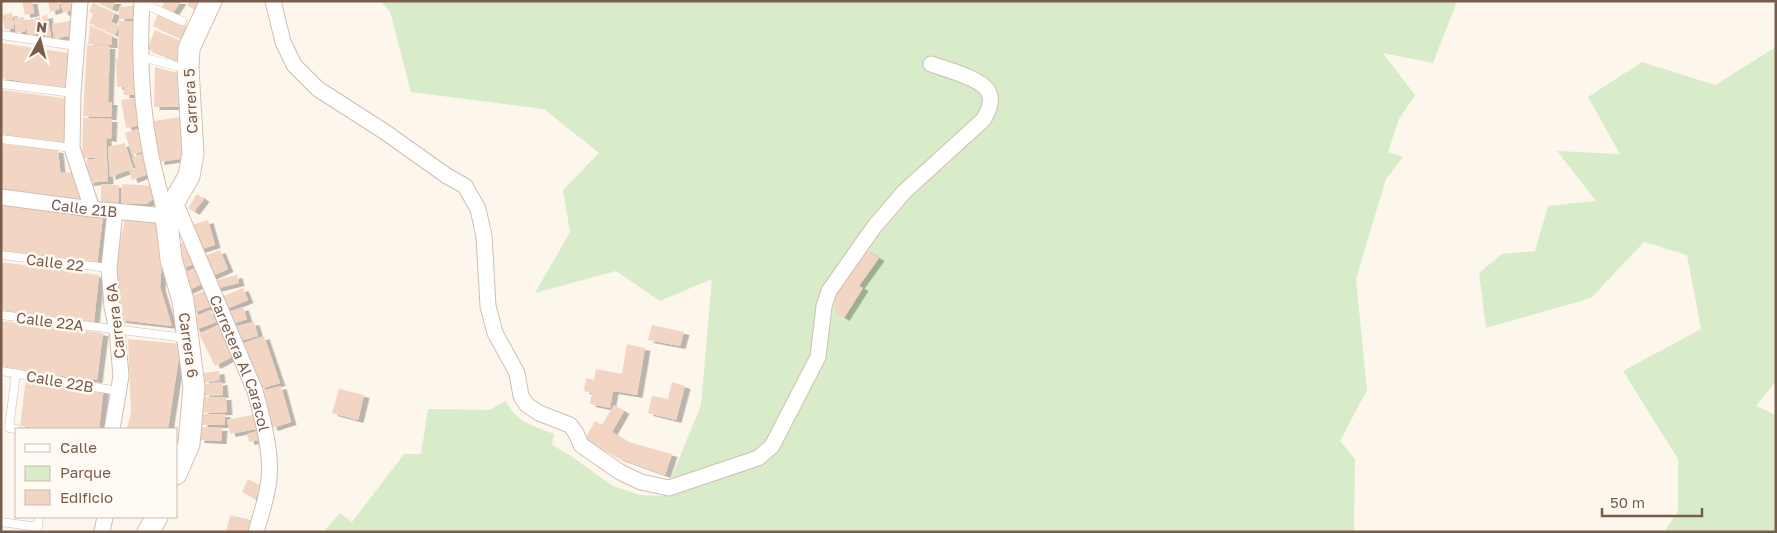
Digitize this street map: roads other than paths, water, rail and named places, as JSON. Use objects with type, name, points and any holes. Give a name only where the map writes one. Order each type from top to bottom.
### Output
[{"type":"street","points":[[80,1],[73,93],[72,148],[92,209]]},
{"type":"street","name":"Carrera 5","points":[[171,209],[188,176],[193,154],[188,69],[189,48],[211,1]]},
{"type":"street","points":[[273,1],[283,42],[294,65],[318,89],[385,132],[447,176],[465,186],[478,209],[484,236],[488,306],[495,333],[518,373],[521,396],[528,405],[539,413],[570,425],[581,445],[620,472],[641,482],[669,488],[758,458],[772,446],[818,357],[824,306],[829,291],[874,227],[904,192],[984,119],[990,106],[989,93],[981,83],[931,64]]},
{"type":"street","name":"Carrera 6","points":[[142,2],[142,88],[151,154],[171,209],[171,259],[183,301],[194,387],[189,444],[178,469]]},
{"type":"street","name":"Calle 21B","points":[[1,197],[115,211],[171,209]]},
{"type":"street","name":"Carretera Al Caracol","points":[[171,209],[255,391],[262,417],[269,478],[256,532]]},
{"type":"street","name":"Carrera 6A","points":[[112,428],[121,376],[109,268],[115,211]]},
{"type":"street","points":[[102,532],[104,518]]},
{"type":"street","points":[[148,532],[156,518]]},
{"type":"lane","points":[[142,2],[182,21]]},
{"type":"lane","points":[[1,35],[76,46]]},
{"type":"lane","points":[[141,57],[188,69]]},
{"type":"lane","points":[[1,84],[73,93]]},
{"type":"lane","points":[[1,139],[72,148]]},
{"type":"lane","name":"Calle 22","points":[[1,255],[109,268]]},
{"type":"lane","name":"Calle 22A","points":[[1,315],[188,338]]},
{"type":"lane","name":"Calle 22B","points":[[1,372],[118,391]]},
{"type":"lane","points":[[12,429],[16,373]]},
{"type":"lane","points":[[1,522],[37,530]]}]
